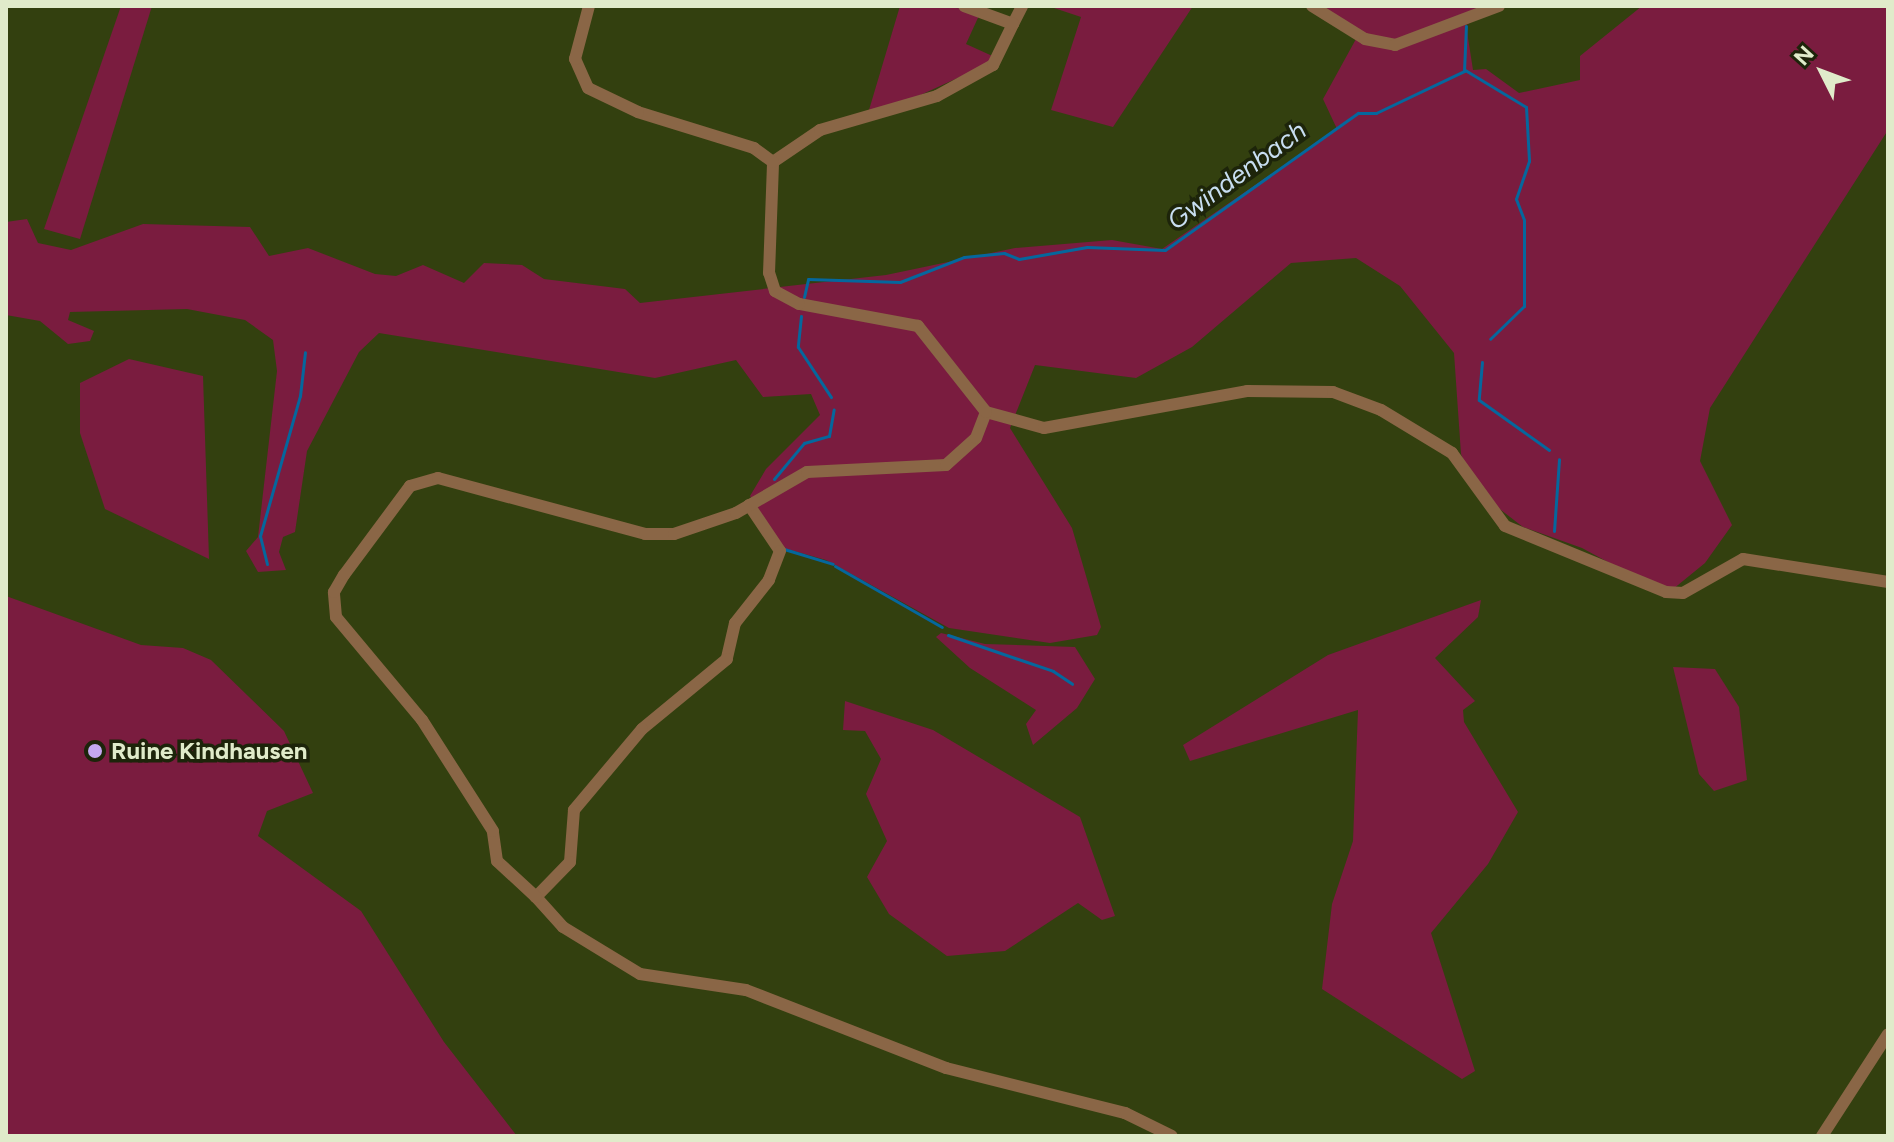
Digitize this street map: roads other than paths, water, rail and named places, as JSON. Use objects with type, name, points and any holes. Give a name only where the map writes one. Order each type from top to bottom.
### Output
[{"type":"street","points":[[589,6],[575,59],[588,88],[638,112],[754,148],[773,162]]},
{"type":"street","points":[[964,6],[1013,24]]},
{"type":"street","points":[[773,162],[820,130],[972,80],[1000,58],[1022,6]]},
{"type":"street","points":[[1312,6],[1360,37],[1390,45],[1443,32],[1499,6]]},
{"type":"street","points":[[773,162],[769,273],[775,291],[799,304],[918,326],[986,412],[1044,428],[1255,389],[1333,392],[1381,410],[1452,453],[1502,524],[1666,592],[1683,593],[1743,559],[1888,582]]},
{"type":"street","points":[[986,412],[969,447],[941,467],[807,472],[749,505],[692,530],[658,535],[428,478],[390,508],[334,592],[345,634],[411,705],[493,831],[497,861],[563,927],[640,974],[746,990],[946,1068],[1125,1113],[1172,1136]]},
{"type":"street","points":[[536,897],[570,862],[574,810],[642,729],[727,659],[735,623],[769,580],[780,551],[749,505]]},
{"type":"street","points":[[1822,1136],[1888,1034]]},
{"type":"waterway","name":"Gwindenbach","points":[[804,297],[808,279],[900,282],[964,257],[1004,253],[1019,259],[1087,247],[1165,250],[1358,113],[1376,113],[1464,71],[1466,26]]},
{"type":"waterway","points":[[1465,70],[1526,107],[1529,161],[1516,199],[1524,220],[1524,306],[1490,339]]},
{"type":"waterway","name":"Gwindenbach","points":[[801,316],[798,347],[831,397]]},
{"type":"waterway","points":[[267,564],[260,536],[300,396],[305,352]]},
{"type":"waterway","points":[[1482,362],[1479,400],[1549,450]]},
{"type":"waterway","points":[[774,479],[804,443],[829,436],[834,409]]},
{"type":"waterway","points":[[1554,531],[1559,459]]},
{"type":"waterway","points":[[784,549],[833,564]]},
{"type":"waterway","points":[[835,566],[942,627]]},
{"type":"waterway","points":[[948,635],[1053,671],[1072,684]]},
{"type":"place","name":"Ruine Kindhausen","points":[[95,751]]}]
